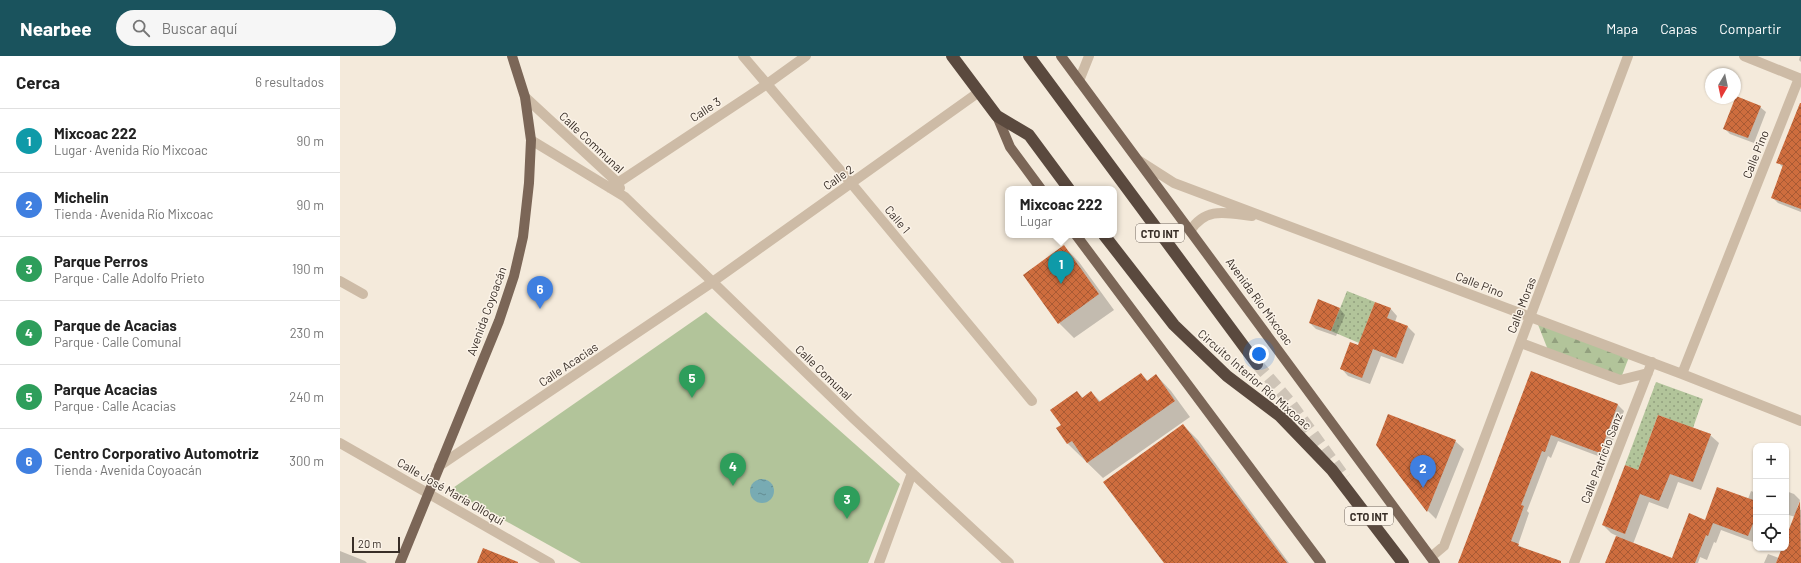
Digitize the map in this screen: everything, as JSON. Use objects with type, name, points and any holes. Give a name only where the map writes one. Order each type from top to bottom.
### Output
[{"type":"highway","points":[[952,56],[997,116],[1029,134],[1067,186]]},
{"type":"highway","name":"Circuito Interior Río Mixcoac","points":[[1029,56],[1257,364]]},
{"type":"highway","name":"Circuito Interior Río Mixcoac","points":[[1106,238],[1179,330],[1227,376],[1280,416],[1332,470],[1403,563]]},
{"type":"main road","name":"Avenida Coyoacán","points":[[400,563],[499,321],[514,276],[523,237],[529,183],[531,140],[525,97],[512,56]]},
{"type":"main road","name":"Avenida Río Mixcoac","points":[[1061,56],[1433,560]]},
{"type":"main road","points":[[997,116],[1010,147],[1039,186]]},
{"type":"main road","points":[[1078,238],[1321,563]]},
{"type":"street","name":"Calle 1","points":[[743,56],[851,183],[1032,401]]},
{"type":"street","name":"Calle 3","points":[[614,185],[767,84],[806,56]]},
{"type":"street","points":[[1080,81],[1089,56]]},
{"type":"street","name":"Calle Moras","points":[[1433,560],[1444,546],[1628,56]]},
{"type":"street","points":[[1744,56],[1800,79]]},
{"type":"street","name":"Calle Pino","points":[[1682,374],[1800,79]]},
{"type":"street","name":"Calle 2","points":[[712,283],[979,92]]},
{"type":"street","name":"Calle Communal","points":[[525,97],[625,197]]},
{"type":"street","points":[[531,140],[614,185]]},
{"type":"street","name":"Calle Pino","points":[[1138,160],[1174,183],[1652,362],[1801,421]]},
{"type":"street","name":"Calle Comunal","points":[[625,197],[712,283],[1009,563]]},
{"type":"street","name":"Calle Pino","points":[[1190,231],[1196,222],[1205,216],[1214,213],[1268,218]]},
{"type":"street","points":[[340,281],[363,294]]},
{"type":"street","name":"Calle Acacias","points":[[439,466],[712,283]]},
{"type":"street","points":[[1521,343],[1620,380],[1648,373]]},
{"type":"street","name":"Calle Patricio Sanz","points":[[1574,563],[1652,362]]},
{"type":"street","name":"Calle José María Olloqui","points":[[340,443],[550,563]]},
{"type":"street","points":[[879,563],[912,473]]},
{"type":"green space","points":[[1347,291],[1375,302],[1359,343],[1331,331]]},
{"type":"green space","points":[[706,312],[900,484],[868,563],[581,563],[450,490]]},
{"type":"green space","points":[[1537,322],[1629,357],[1621,378],[1548,350]]},
{"type":"green space","points":[[1656,382],[1703,399],[1693,428],[1658,415],[1638,470],[1625,465]]},
{"type":"water","points":[[762,479],[767,480],[773,486],[773,496],[767,502],[762,503],[757,502],[751,496],[750,491],[751,486],[757,480]]},
{"type":"building","points":[[1741,98],[1761,106],[1748,138],[1723,129],[1733,104],[1741,104]]},
{"type":"building","points":[[1800,103],[1801,209],[1771,198],[1783,165],[1776,163]]},
{"type":"building","points":[[1064,245],[1099,294],[1058,324],[1023,275]]},
{"type":"building","points":[[1318,299],[1340,308],[1331,331],[1309,323]]},
{"type":"building","points":[[1375,302],[1391,308],[1387,318],[1408,326],[1396,358],[1373,349],[1362,378],[1340,369],[1350,342],[1358,345]]},
{"type":"building","points":[[1531,371],[1618,404],[1600,453],[1551,435],[1545,452],[1542,451],[1521,505],[1524,506],[1511,541],[1519,544],[1518,546],[1561,561],[1561,563],[1458,563]]},
{"type":"building","points":[[1141,373],[1147,381],[1156,374],[1175,401],[1087,463],[1072,441],[1067,444],[1056,428],[1061,425],[1050,410],[1077,391],[1082,398],[1091,391],[1099,402]]},
{"type":"building","points":[[1388,414],[1456,440],[1427,512],[1376,445]]},
{"type":"building","points":[[1658,415],[1711,434],[1693,482],[1670,474],[1659,501],[1640,494],[1625,534],[1602,525],[1625,465],[1638,470]]},
{"type":"building","points":[[1183,424],[1287,563],[1164,563],[1103,482]]},
{"type":"building","points":[[1717,487],[1753,500],[1753,524],[1748,536],[1713,523],[1708,536],[1706,535],[1695,563],[1605,563],[1616,536],[1672,558],[1689,513],[1705,520]]},
{"type":"building","points":[[1800,501],[1801,563],[1776,563],[1781,551],[1789,551],[1789,529]]},
{"type":"building","points":[[483,548],[518,562],[518,563],[477,563]]},
{"type":"tunnel","points":[[1257,364],[1289,401],[1345,478]]},
{"type":"place","name":"Mixcoac 222","points":[[1061,284]]},
{"type":"place","name":"Centro Corporativo Automotriz","points":[[540,309]]},
{"type":"place","name":"Parque Acacias","points":[[692,398]]},
{"type":"place","name":"Parque de Acacias","points":[[733,486]]},
{"type":"place","name":"Michelin","points":[[1423,488]]},
{"type":"place","name":"Parque Perros","points":[[847,519]]}]
